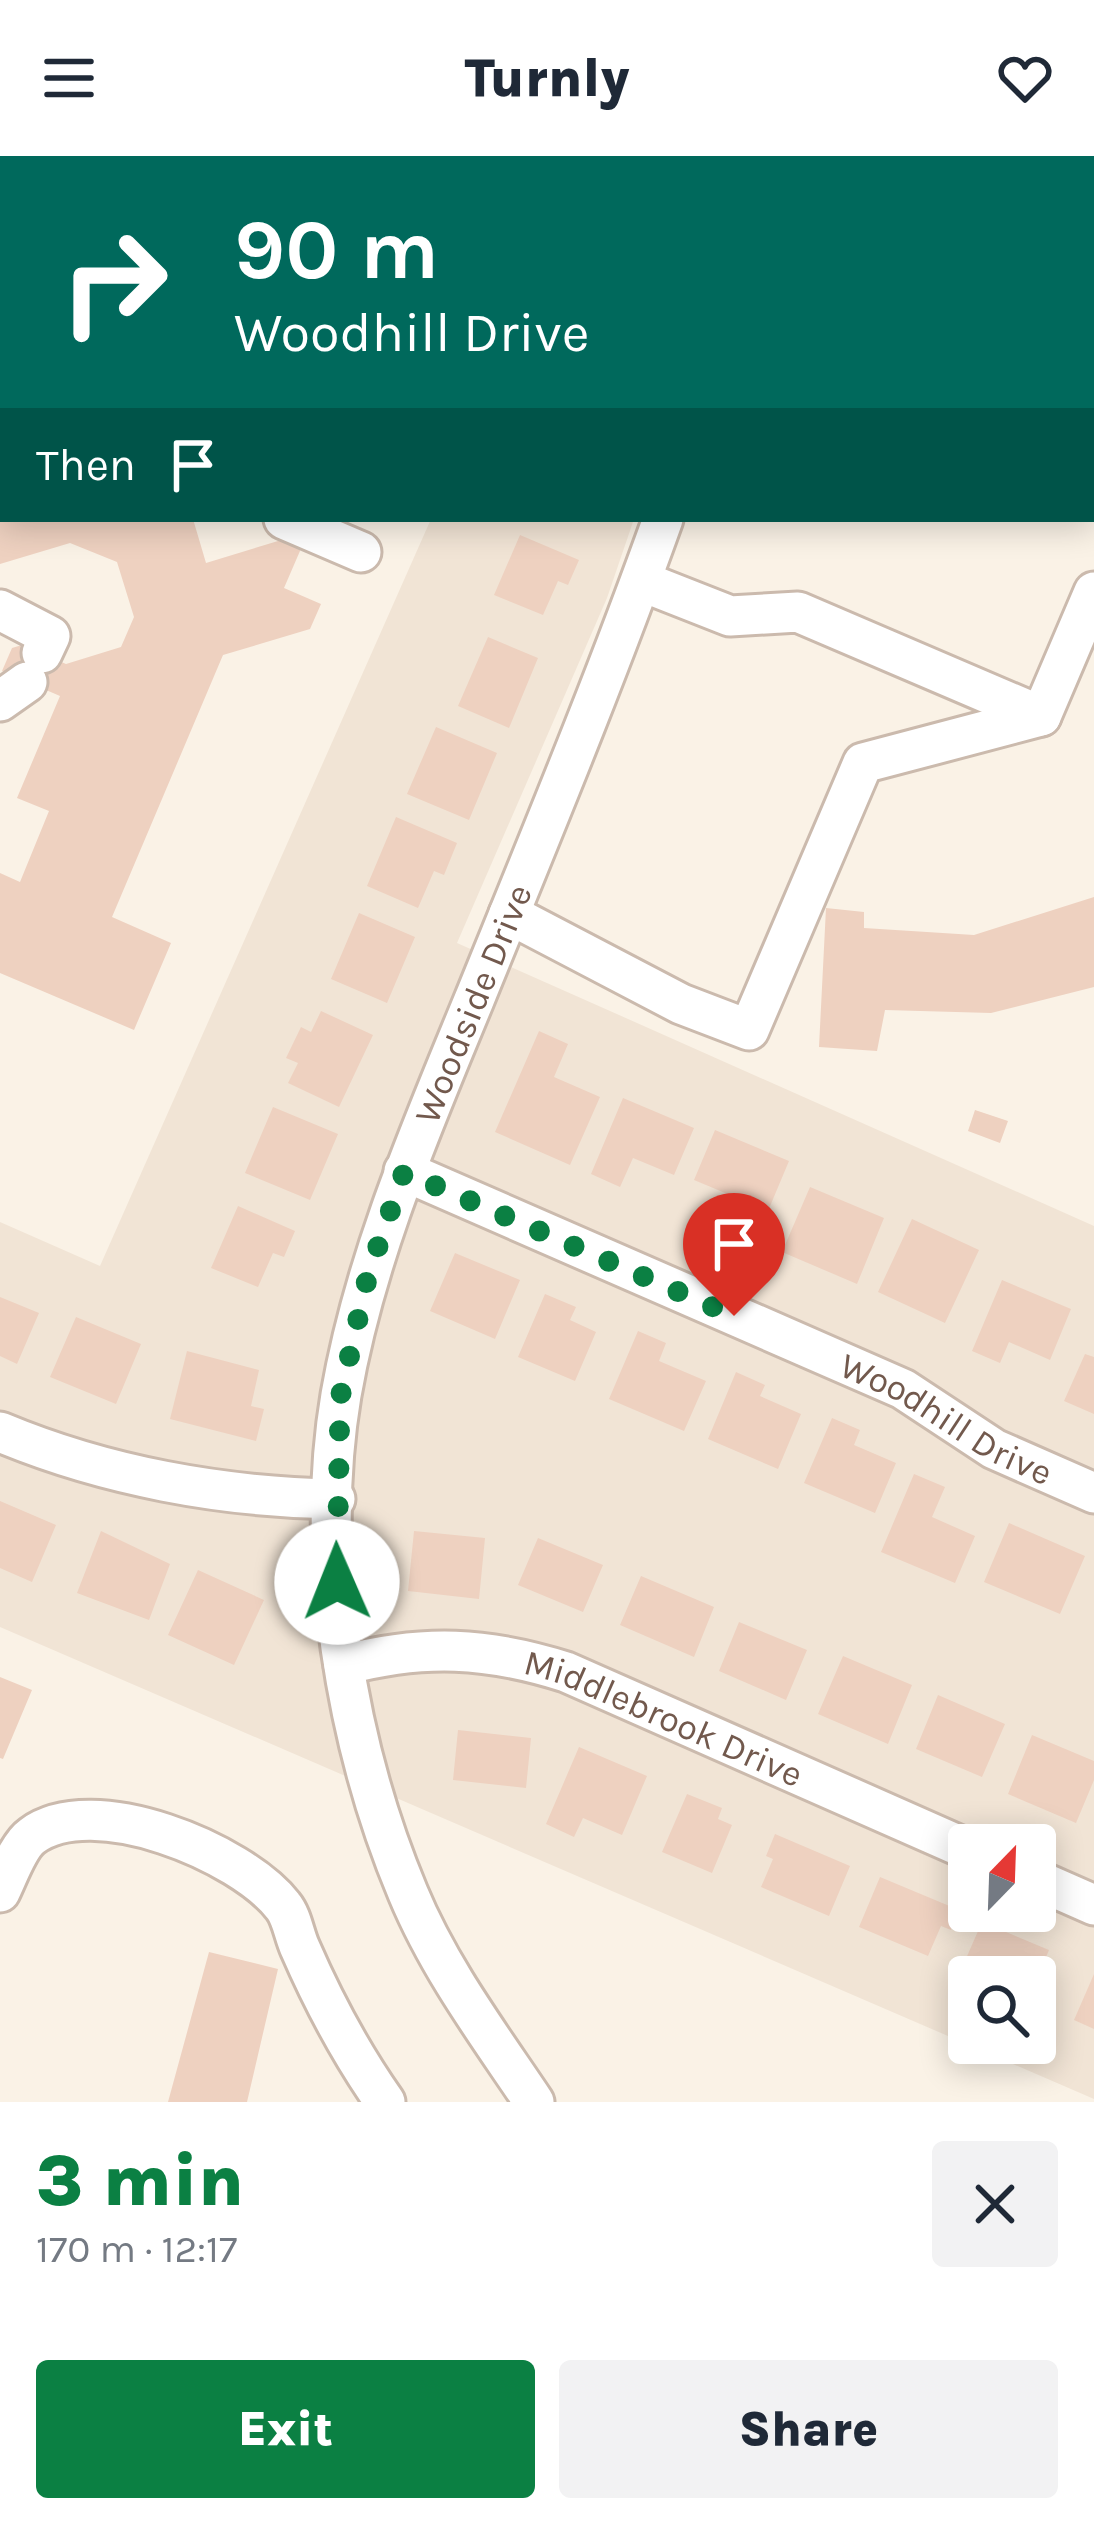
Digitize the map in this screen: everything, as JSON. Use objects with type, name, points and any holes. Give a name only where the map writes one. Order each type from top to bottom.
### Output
[{"type":"street","points":[[291,522],[361,552]]},
{"type":"street","name":"Woodside Drive","points":[[534,2102],[456,1987],[409,1895],[368,1782],[344,1665],[335,1499],[340,1398],[368,1275],[404,1172],[662,522]]},
{"type":"street","points":[[641,580],[730,616],[798,612],[1041,716]]},
{"type":"street","points":[[1041,716],[1094,592]]},
{"type":"street","points":[[0,610],[50,636],[23,678]]},
{"type":"street","points":[[509,914],[681,1004],[749,1030],[863,763],[1041,716]]},
{"type":"street","name":"Woodhill Drive","points":[[404,1172],[903,1389],[994,1448],[1094,1493]]},
{"type":"street","points":[[0,1432],[137,1476],[261,1497],[335,1499]]},
{"type":"street","name":"Middlebrook Drive","points":[[344,1665],[404,1649],[461,1647],[512,1655],[566,1672],[948,1841]]},
{"type":"street","points":[[0,1892],[29,1837],[68,1820],[140,1829],[237,1864],[285,1908],[300,1950],[361,2068],[385,2102]]},
{"type":"street","points":[[1056,1888],[1094,1905]]},
{"type":"shaded area","points":[[430,522],[633,522],[607,598],[457,943],[1094,1226],[1094,2099],[1013,2064],[1056,2064],[1056,1956],[948,1956],[948,2036],[0,1627],[0,1222],[100,1266]]},
{"type":"building","points":[[0,522],[194,522],[206,563],[288,538],[303,544],[284,588],[321,604],[310,629],[223,655],[112,917],[171,943],[134,1030],[0,973],[0,873],[20,882],[49,811],[17,798],[60,696],[2,671],[12,648],[22,645],[66,664],[121,647],[134,617],[117,562],[70,543],[0,564]]},
{"type":"building","points":[[520,535],[579,560],[568,585],[558,581],[543,615],[494,595]]},
{"type":"building","points":[[488,637],[538,658],[509,728],[458,706]]},
{"type":"building","points":[[436,727],[497,753],[469,820],[407,794]]},
{"type":"building","points":[[396,817],[457,843],[444,875],[434,871],[418,908],[367,886]]},
{"type":"building","points":[[1094,897],[1094,987],[991,1013],[885,1010],[877,1051],[819,1047],[826,908],[864,912],[864,928],[974,935]]},
{"type":"building","points":[[359,913],[415,937],[387,1003],[331,979]]},
{"type":"building","points":[[321,1011],[373,1035],[339,1107],[288,1083],[298,1063],[286,1058],[301,1027],[311,1032]]},
{"type":"building","points":[[539,1031],[568,1044],[554,1077],[600,1097],[570,1165],[495,1132]]},
{"type":"building","points":[[623,1098],[694,1128],[674,1175],[633,1158],[620,1187],[591,1174]]},
{"type":"building","points":[[273,1107],[338,1134],[310,1200],[245,1173]]},
{"type":"building","points":[[975,1110],[1008,1121],[1000,1143],[968,1131]]},
{"type":"building","points":[[715,1130],[789,1161],[768,1211],[694,1180]]},
{"type":"building","points":[[810,1187],[884,1218],[857,1284],[782,1252]]},
{"type":"building","points":[[238,1206],[295,1231],[284,1257],[273,1253],[258,1287],[211,1268]]},
{"type":"building","points":[[912,1219],[979,1250],[945,1323],[878,1292]]},
{"type":"building","points":[[455,1253],[520,1280],[495,1339],[430,1311]]},
{"type":"building","points":[[1002,1280],[1071,1309],[1050,1360],[1009,1342],[1000,1363],[972,1351]]},
{"type":"building","points":[[545,1294],[576,1307],[570,1320],[596,1332],[575,1381],[518,1357]]},
{"type":"building","points":[[0,1297],[39,1313],[17,1364],[0,1356]]},
{"type":"building","points":[[76,1317],[141,1344],[116,1404],[50,1377]]},
{"type":"building","points":[[638,1331],[666,1343],[659,1361],[706,1381],[684,1431],[609,1399]]},
{"type":"building","points":[[187,1351],[259,1370],[251,1406],[264,1409],[256,1441],[170,1419]]},
{"type":"building","points":[[1085,1354],[1094,1357],[1094,1414],[1064,1401]]},
{"type":"building","points":[[736,1372],[765,1385],[760,1396],[801,1414],[778,1469],[708,1439]]},
{"type":"building","points":[[832,1418],[860,1430],[854,1445],[896,1463],[875,1513],[804,1483]]},
{"type":"building","points":[[914,1474],[945,1487],[932,1517],[975,1536],[955,1583],[881,1552]]},
{"type":"building","points":[[0,1501],[56,1525],[32,1582],[0,1568]]},
{"type":"building","points":[[1009,1523],[1085,1556],[1060,1614],[984,1582]]},
{"type":"building","points":[[101,1531],[170,1564],[149,1620],[77,1593]]},
{"type":"building","points":[[414,1531],[485,1538],[479,1599],[408,1591]]},
{"type":"building","points":[[538,1538],[603,1565],[583,1612],[518,1585]]},
{"type":"building","points":[[198,1570],[264,1600],[234,1665],[168,1635]]},
{"type":"building","points":[[641,1576],[714,1607],[694,1657],[620,1625]]},
{"type":"building","points":[[739,1622],[807,1650],[786,1700],[719,1671]]},
{"type":"building","points":[[843,1656],[912,1685],[888,1744],[818,1714]]},
{"type":"building","points":[[0,1677],[32,1690],[3,1759],[0,1758]]},
{"type":"building","points":[[938,1695],[1005,1724],[982,1777],[916,1749]]},
{"type":"building","points":[[458,1730],[531,1738],[526,1788],[453,1780]]},
{"type":"building","points":[[1032,1735],[1094,1761],[1094,1780],[1076,1823],[1008,1794]]},
{"type":"building","points":[[579,1747],[647,1776],[622,1835],[583,1818],[574,1837],[546,1824]]},
{"type":"building","points":[[687,1794],[722,1808],[718,1819],[732,1825],[712,1873],[662,1852]]},
{"type":"building","points":[[775,1834],[850,1866],[829,1916],[761,1887],[773,1859],[766,1856]]},
{"type":"building","points":[[880,1877],[948,1905],[948,1929],[941,1926],[928,1956],[859,1927]]},
{"type":"building","points":[[978,1932],[1006,1932],[1049,1950],[1047,1956],[967,1956]]},
{"type":"building","points":[[209,1952],[278,1969],[247,2102],[168,2102]]},
{"type":"building","points":[[1094,1974],[1094,2029],[1074,2020]]},
{"type":"route","points":[[337,1582],[340,1398],[368,1275],[404,1172],[734,1316]]}]
